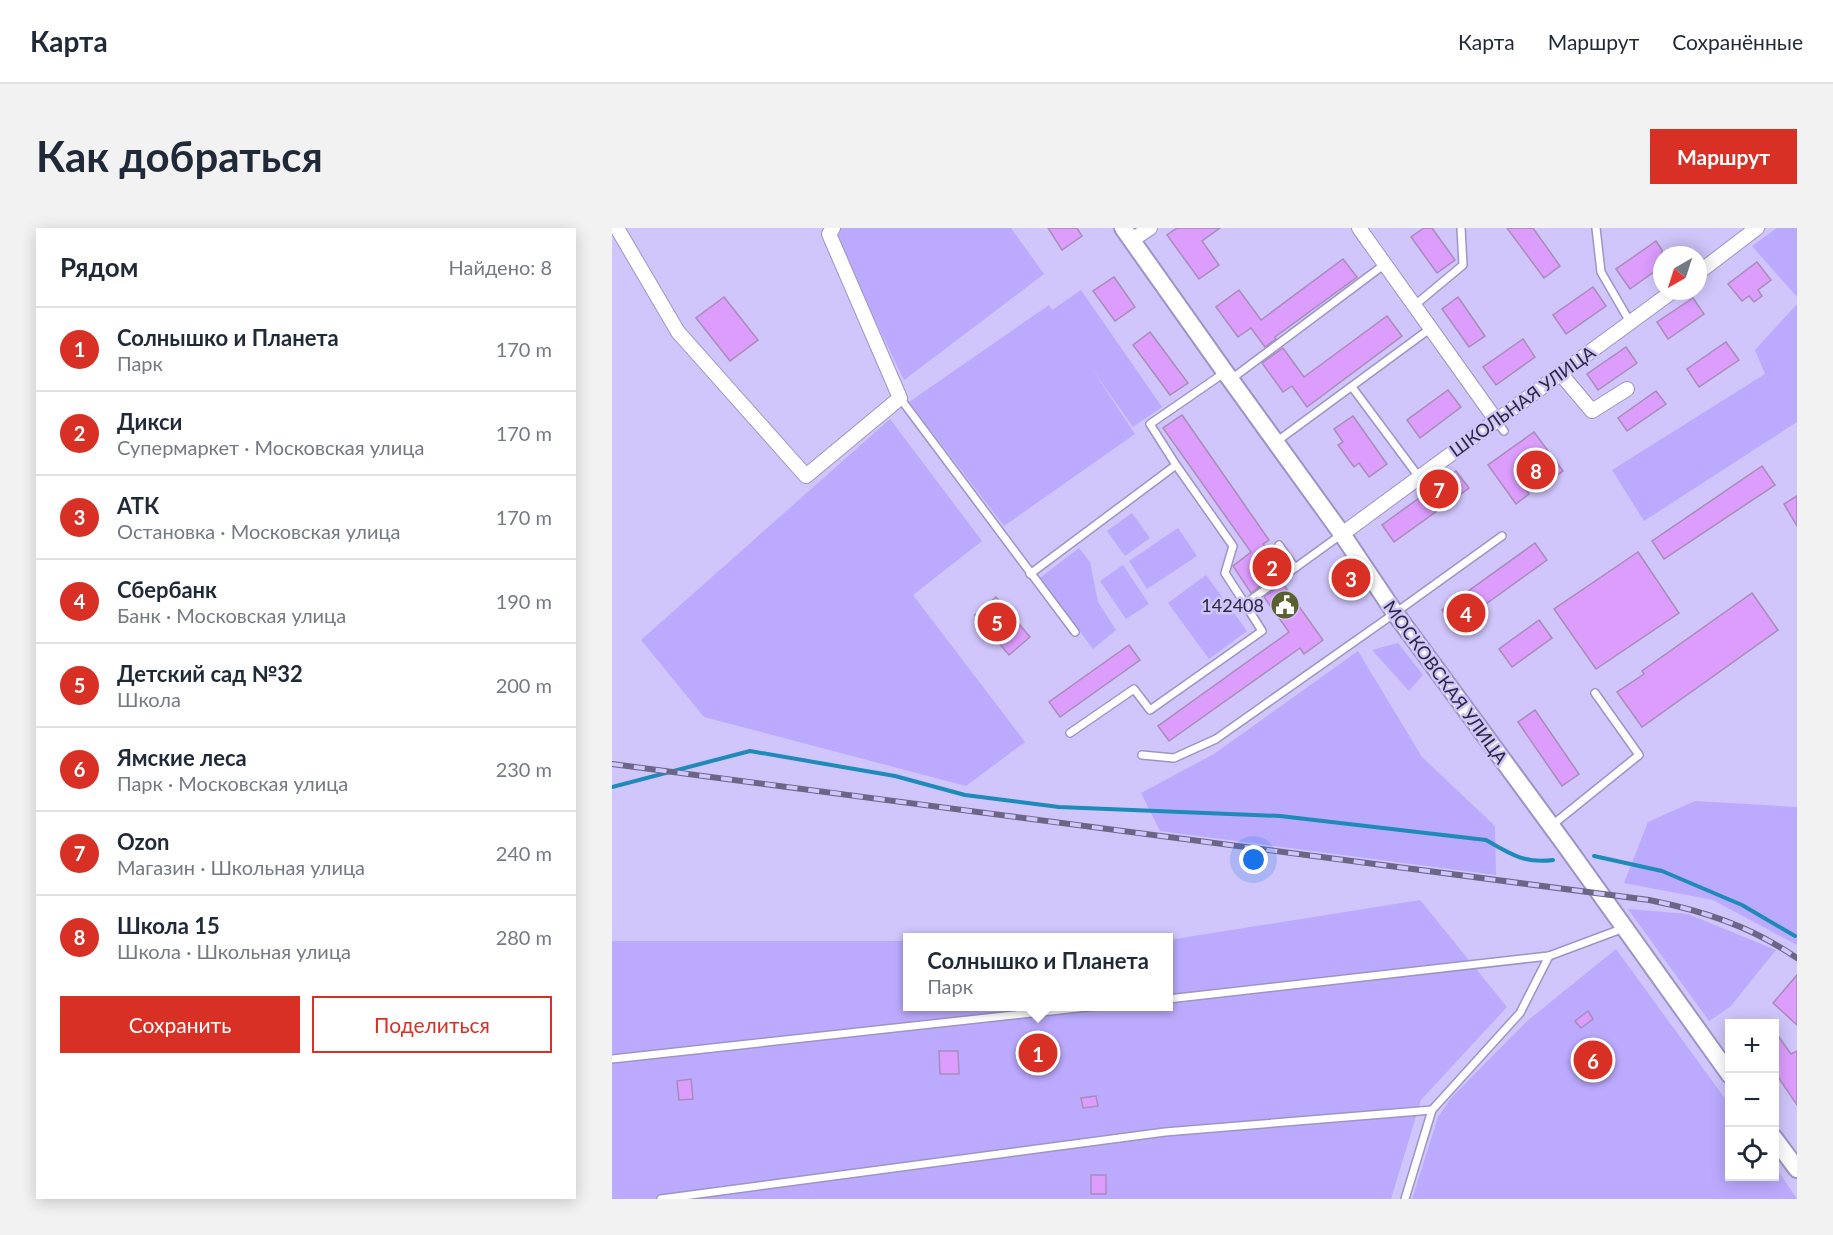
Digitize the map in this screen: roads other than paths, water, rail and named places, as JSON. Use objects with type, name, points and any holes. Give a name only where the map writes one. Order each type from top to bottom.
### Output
[{"type":"street","points":[[617,228],[678,332],[806,476],[900,398],[829,234],[834,228]]},
{"type":"street","points":[[1128,234],[1150,228]]},
{"type":"street","points":[[1359,228],[1500,425]]},
{"type":"street","points":[[1707,266],[1756,228]]},
{"type":"street","name":"МОСКОВСКАЯ УЛИЦА","points":[[1128,234],[1342,534],[1395,613],[1729,1073]]},
{"type":"street","name":"ШКОЛЬНАЯ УЛИЦА","points":[[1342,534],[1419,477],[1500,425],[1560,374],[1661,300]]},
{"type":"street","points":[[1560,374],[1592,411],[1627,389]]},
{"type":"street","points":[[1779,1144],[1797,1169]]},
{"type":"lane","points":[[1415,305],[1463,266],[1461,228]]},
{"type":"lane","points":[[1596,228],[1601,272],[1630,322]]},
{"type":"lane","points":[[1070,733],[1134,689],[1150,710],[1262,631],[1224,573],[1233,546],[1150,424],[1228,376],[1385,264]]},
{"type":"lane","points":[[1276,442],[1431,328]]},
{"type":"lane","points":[[1352,387],[1419,477]]},
{"type":"lane","points":[[900,398],[1075,632]]},
{"type":"lane","points":[[1030,574],[1176,465]]},
{"type":"lane","points":[[1245,604],[1342,534]]},
{"type":"lane","points":[[1143,755],[1174,758],[1216,739],[1502,536]]},
{"type":"lane","points":[[1279,545],[1295,568]]},
{"type":"lane","points":[[1551,826],[1639,755],[1595,693]]},
{"type":"lane","points":[[1173,998],[1549,956],[1624,928]]},
{"type":"lane","points":[[1405,1199],[1432,1110],[1520,1013],[1549,956]]},
{"type":"lane","points":[[612,1059],[1050,1011]]},
{"type":"lane","points":[[661,1199],[1165,1132],[1432,1110]]},
{"type":"waterway","points":[[612,787],[750,751],[895,776],[965,795],[1059,807],[1280,816],[1486,840],[1510,854],[1526,859],[1553,860]]},
{"type":"waterway","points":[[1594,856],[1662,871],[1742,905],[1795,936]]},
{"type":"railway","points":[[612,764],[1649,900],[1689,909],[1744,928],[1797,958]]},
{"type":"place","name":"Школа 15","points":[[1536,470]]},
{"type":"place","name":"Ozon","points":[[1439,489]]},
{"type":"place","name":"Дикси","points":[[1272,567]]},
{"type":"place","name":"АТК","points":[[1351,578]]},
{"type":"place","name":"142408","points":[[1285,605]]},
{"type":"place","name":"Сбербанк","points":[[1466,613]]},
{"type":"place","name":"Детский сад №32","points":[[997,622]]},
{"type":"place","name":"Солнышко и Планета","points":[[1038,1053]]},
{"type":"place","name":"Ямские леса","points":[[1593,1060]]}]
